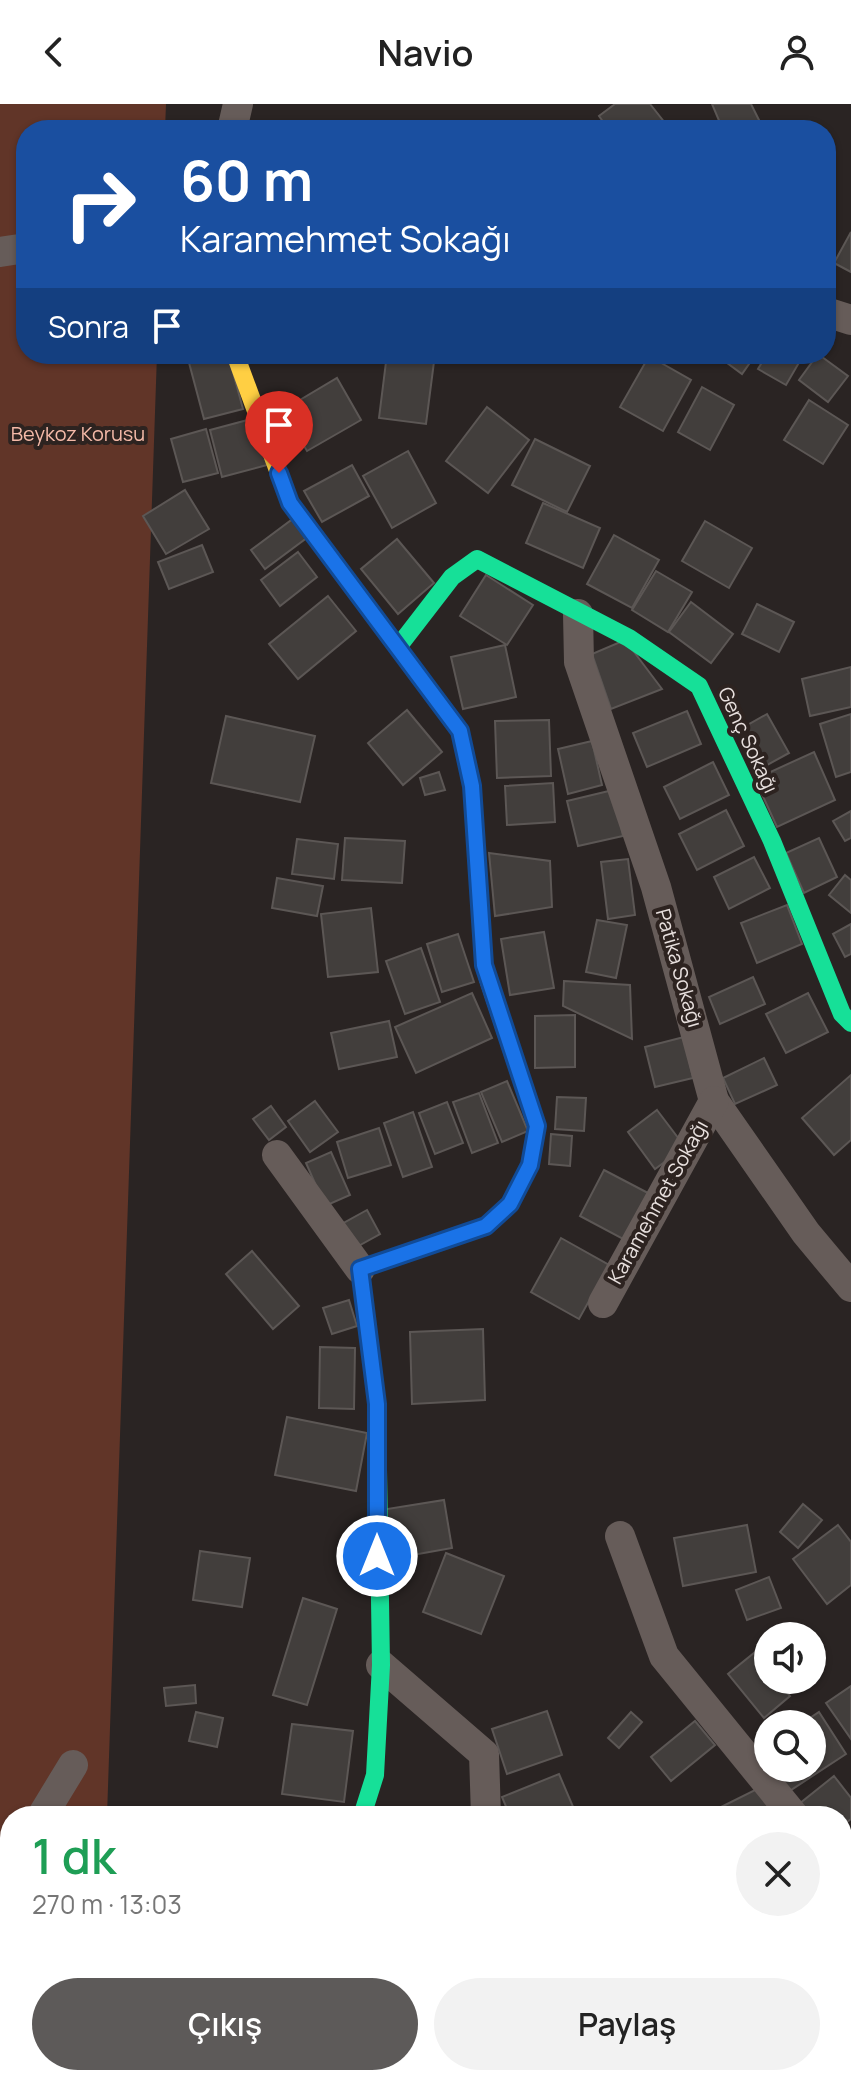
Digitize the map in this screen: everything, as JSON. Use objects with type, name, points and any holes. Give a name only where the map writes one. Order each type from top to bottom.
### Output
[{"type":"street","points":[[239,364],[290,503],[460,731],[472,786],[484,965],[537,1126],[530,1165],[510,1204],[486,1226],[360,1269]]},
{"type":"street","name":"Genç Sokağı","points":[[398,647],[452,577],[477,559],[629,638],[699,686],[772,841],[842,1014],[851,1023]]},
{"type":"street","name":"Patika Sokağı","points":[[578,614],[579,662],[625,807],[656,887],[714,1101],[806,1233],[851,1287]]},
{"type":"street","name":"Karamehmet Sokağı","points":[[603,1303],[714,1101]]},
{"type":"street","points":[[277,1155],[360,1269],[377,1404],[381,1665],[375,1775],[365,1806]]},
{"type":"street","points":[[620,1536],[664,1656],[786,1806]]},
{"type":"street","points":[[381,1665],[484,1754],[486,1806]]},
{"type":"street","points":[[48,1806],[73,1765]]},
{"type":"green space","name":"Beykoz Korusu","points":[[0,104],[166,104],[165,120],[16,120],[16,364],[157,364],[107,1806],[0,1806]]},
{"type":"building","points":[[615,104],[650,104],[663,120],[602,120],[599,116]]},
{"type":"building","points":[[712,104],[751,104],[759,120],[719,120]]},
{"type":"building","points":[[851,232],[851,272],[836,264]]},
{"type":"building","points":[[189,364],[231,364],[243,409],[204,419]]},
{"type":"building","points":[[386,364],[434,364],[426,424],[379,418]]},
{"type":"building","points":[[644,364],[663,364],[691,380],[663,431],[620,407]]},
{"type":"building","points":[[728,364],[749,364],[742,374]]},
{"type":"building","points":[[761,364],[798,364],[786,385],[758,369]]},
{"type":"building","points":[[811,364],[832,364],[848,376],[828,402],[799,380]]},
{"type":"building","points":[[337,378],[361,420],[307,451],[283,410]]},
{"type":"building","points":[[702,387],[734,405],[710,450],[678,432]]},
{"type":"building","points":[[809,400],[848,425],[823,464],[784,440]]},
{"type":"building","points":[[487,407],[529,440],[488,493],[446,461]]},
{"type":"building","points":[[255,418],[267,465],[222,477],[210,430]]},
{"type":"building","points":[[206,429],[218,473],[183,482],[171,439]]},
{"type":"building","points":[[535,439],[590,466],[567,512],[512,485]]},
{"type":"building","points":[[408,451],[436,503],[392,528],[363,476]]},
{"type":"building","points":[[352,465],[369,496],[322,522],[304,491]]},
{"type":"building","points":[[185,490],[209,529],[166,554],[143,516]]},
{"type":"building","points":[[543,503],[600,528],[583,568],[526,543]]},
{"type":"building","points":[[294,518],[308,537],[265,569],[251,550]]},
{"type":"building","points":[[705,521],[752,548],[729,588],[682,561]]},
{"type":"building","points":[[614,535],[659,560],[632,608],[587,584]]},
{"type":"building","points":[[397,539],[434,583],[398,614],[361,569]]},
{"type":"building","points":[[202,545],[213,572],[169,589],[158,562]]},
{"type":"building","points":[[298,552],[317,577],[280,606],[261,580]]},
{"type":"building","points":[[656,571],[692,592],[668,632],[632,610]]},
{"type":"building","points":[[486,575],[533,605],[507,645],[460,616]]},
{"type":"building","points":[[328,596],[356,631],[298,679],[269,644]]},
{"type":"building","points":[[691,602],[733,634],[711,663],[669,632]]},
{"type":"building","points":[[757,604],[794,622],[779,652],[742,634]]},
{"type":"building","points":[[625,640],[662,689],[611,709],[592,654]]},
{"type":"building","points":[[505,645],[516,697],[463,709],[451,657]]},
{"type":"building","points":[[851,667],[851,707],[810,716],[802,679]]},
{"type":"building","points":[[407,710],[442,752],[403,785],[368,743]]},
{"type":"building","points":[[687,711],[701,744],[647,767],[633,733]]},
{"type":"building","points":[[767,714],[789,753],[758,770],[737,731]]},
{"type":"building","points":[[851,714],[851,772],[836,777],[820,724]]},
{"type":"building","points":[[226,716],[315,736],[300,802],[211,783]]},
{"type":"building","points":[[549,720],[551,776],[497,778],[495,721]]},
{"type":"building","points":[[592,741],[602,785],[568,794],[558,749]]},
{"type":"building","points":[[814,752],[835,800],[777,827],[755,779]]},
{"type":"building","points":[[713,762],[729,795],[680,819],[664,787]]},
{"type":"building","points":[[439,772],[445,790],[425,795],[420,778]]},
{"type":"building","points":[[553,783],[555,822],[507,825],[505,786]]},
{"type":"building","points":[[613,790],[623,836],[578,846],[567,801]]},
{"type":"building","points":[[726,810],[744,846],[697,870],[679,834]]},
{"type":"building","points":[[851,811],[851,838],[845,841],[833,821]]},
{"type":"building","points":[[345,838],[405,841],[402,883],[342,880]]},
{"type":"building","points":[[819,838],[837,877],[804,893],[786,853]]},
{"type":"building","points":[[297,839],[338,844],[334,879],[292,874]]},
{"type":"building","points":[[489,853],[550,861],[552,907],[495,916]]},
{"type":"building","points":[[754,857],[770,888],[729,909],[714,877]]},
{"type":"building","points":[[628,859],[635,915],[608,919],[601,862]]},
{"type":"building","points":[[845,875],[851,880],[851,913],[829,895]]},
{"type":"building","points":[[277,878],[323,886],[317,916],[272,908]]},
{"type":"building","points":[[787,905],[802,944],[757,963],[741,923]]},
{"type":"building","points":[[371,908],[378,972],[328,977],[321,914]]},
{"type":"building","points":[[597,920],[627,925],[616,978],[586,972]]},
{"type":"building","points":[[851,924],[851,954],[845,957],[833,934]]},
{"type":"building","points":[[544,932],[554,988],[510,995],[501,939]]},
{"type":"building","points":[[458,934],[474,982],[442,992],[427,944]]},
{"type":"building","points":[[421,948],[440,1002],[405,1014],[386,961]]},
{"type":"building","points":[[753,977],[765,1004],[720,1024],[709,997]]},
{"type":"building","points":[[564,981],[630,985],[632,1039],[563,1006]]},
{"type":"building","points":[[472,993],[492,1038],[416,1073],[395,1027]]},
{"type":"building","points":[[808,993],[828,1032],[786,1053],[766,1014]]},
{"type":"building","points":[[575,1015],[575,1067],[535,1068],[535,1016]]},
{"type":"building","points":[[389,1021],[397,1057],[339,1069],[331,1033]]},
{"type":"building","points":[[684,1037],[693,1078],[655,1087],[645,1047]]},
{"type":"building","points":[[764,1058],[777,1085],[735,1104],[723,1078]]},
{"type":"building","points":[[851,1075],[851,1140],[834,1155],[802,1118]]},
{"type":"building","points":[[507,1081],[528,1131],[502,1142],[481,1092]]},
{"type":"building","points":[[479,1093],[498,1143],[472,1153],[453,1102]]},
{"type":"building","points":[[557,1097],[586,1098],[584,1131],[555,1129]]},
{"type":"building","points":[[315,1101],[338,1132],[310,1152],[288,1121]]},
{"type":"building","points":[[447,1102],[463,1143],[435,1154],[419,1113]]},
{"type":"building","points":[[271,1106],[286,1127],[269,1140],[253,1119]]},
{"type":"building","points":[[657,1110],[685,1147],[655,1169],[628,1132]]},
{"type":"building","points":[[413,1112],[432,1167],[403,1177],[384,1123]]},
{"type":"building","points":[[379,1128],[391,1165],[348,1178],[337,1142]]},
{"type":"building","points":[[551,1134],[572,1136],[570,1166],[549,1164]]},
{"type":"building","points":[[331,1152],[350,1195],[325,1206],[306,1163]]},
{"type":"building","points":[[604,1170],[648,1193],[623,1239],[580,1216]]},
{"type":"building","points":[[367,1210],[380,1234],[353,1249],[340,1225]]},
{"type":"building","points":[[561,1238],[609,1265],[579,1319],[531,1292]]},
{"type":"building","points":[[252,1251],[299,1306],[273,1329],[226,1274]]},
{"type":"building","points":[[349,1300],[357,1326],[332,1334],[323,1308]]},
{"type":"building","points":[[483,1329],[485,1400],[412,1404],[410,1332]]},
{"type":"building","points":[[320,1347],[355,1348],[354,1409],[319,1408]]},
{"type":"building","points":[[287,1417],[367,1433],[356,1491],[275,1475]]},
{"type":"building","points":[[444,1500],[452,1548],[390,1559],[381,1510]]},
{"type":"building","points":[[803,1504],[822,1520],[798,1548],[780,1532]]},
{"type":"building","points":[[747,1525],[756,1572],[683,1586],[674,1538]]},
{"type":"building","points":[[838,1525],[851,1542],[851,1585],[827,1604],[793,1559]]},
{"type":"building","points":[[200,1551],[250,1558],[242,1607],[193,1600]]},
{"type":"building","points":[[446,1553],[504,1576],[481,1634],[423,1612]]},
{"type":"building","points":[[769,1577],[781,1608],[747,1620],[736,1590]]},
{"type":"building","points":[[303,1598],[337,1609],[307,1705],[273,1695]]},
{"type":"building","points":[[754,1653],[754,1694],[790,1696],[773,1710],[757,1710],[728,1674]]},
{"type":"building","points":[[195,1685],[196,1703],[166,1706],[164,1688]]},
{"type":"building","points":[[851,1686],[851,1739],[826,1703]]},
{"type":"building","points":[[547,1711],[562,1755],[507,1774],[492,1729]]},
{"type":"building","points":[[196,1712],[223,1718],[217,1747],[189,1741]]},
{"type":"building","points":[[631,1712],[642,1722],[619,1748],[608,1738]]},
{"type":"building","points":[[695,1721],[715,1745],[671,1781],[651,1757]]},
{"type":"building","points":[[826,1723],[846,1754],[826,1767]]},
{"type":"building","points":[[292,1724],[353,1731],[344,1802],[282,1794]]},
{"type":"building","points":[[559,1774],[573,1806],[506,1806],[502,1797]]},
{"type":"building","points":[[834,1776],[851,1798],[851,1806],[796,1806]]},
{"type":"building","points":[[782,1782],[803,1782],[788,1792]]},
{"type":"building","points":[[759,1788],[768,1806],[723,1806]]},
{"type":"traffic: fast","points":[[398,647],[452,577],[477,559],[629,638],[699,686],[772,841],[842,1014],[851,1023]]},
{"type":"traffic: fast","points":[[364,1301],[377,1404],[381,1665],[375,1775],[365,1806]]},
{"type":"traffic: slow","points":[[239,364],[290,503],[460,731],[472,786],[484,965],[489,982]]},
{"type":"traffic: jam","points":[[364,1301],[360,1269],[486,1226],[510,1204],[530,1165],[537,1126],[489,982]]},
{"type":"route","points":[[279,473],[290,503],[460,731],[472,786],[484,965],[537,1126],[530,1165],[510,1204],[486,1226],[360,1269],[377,1404],[377,1556]]}]
